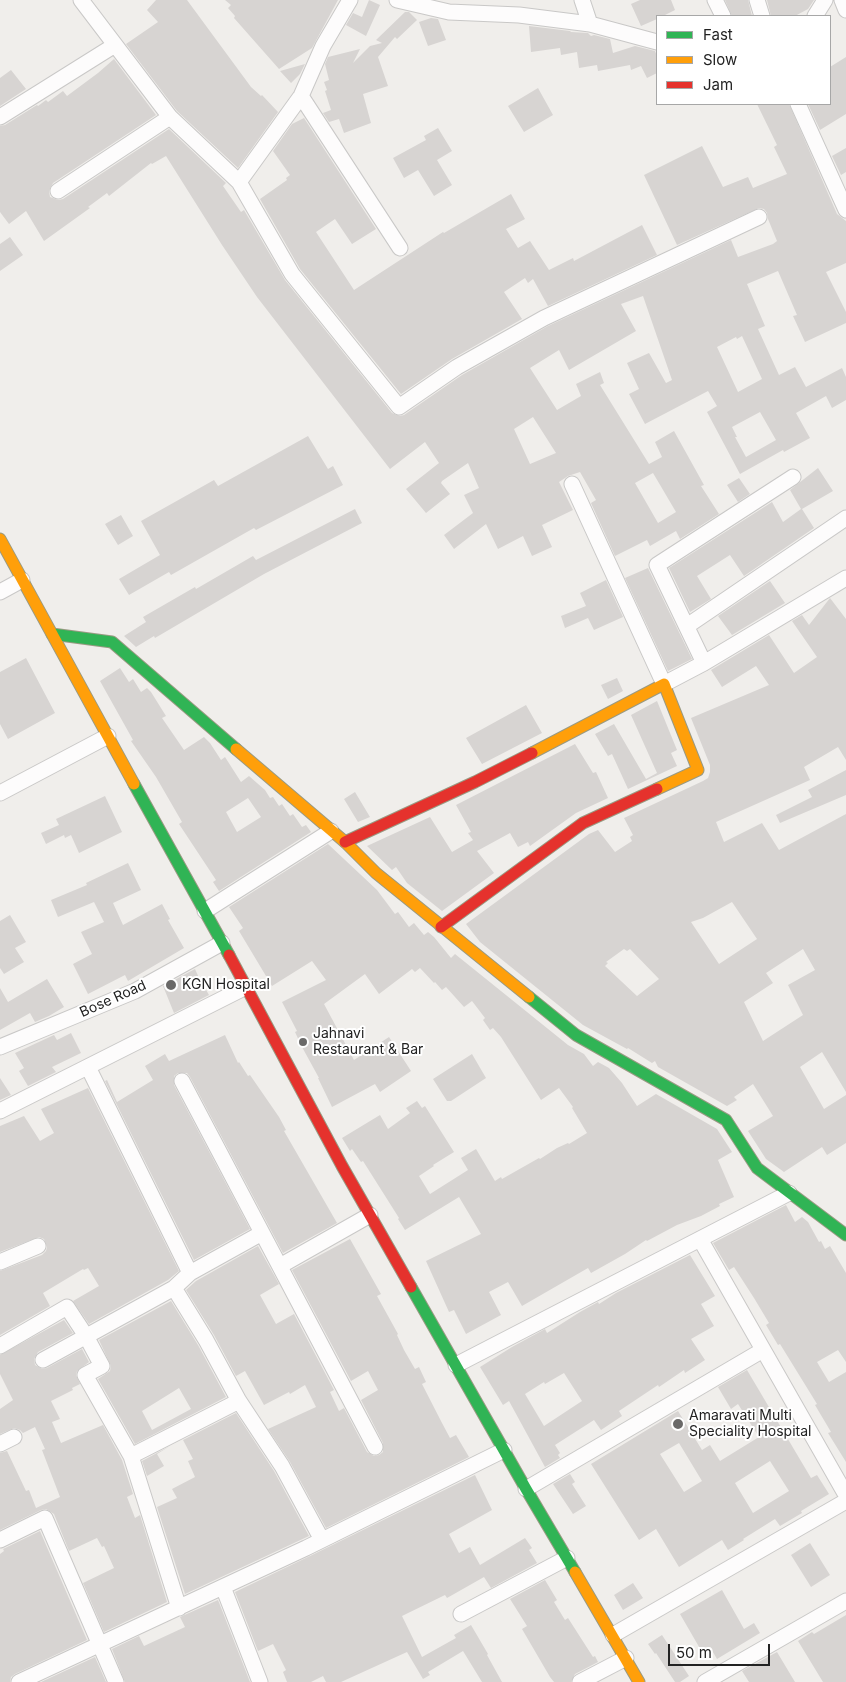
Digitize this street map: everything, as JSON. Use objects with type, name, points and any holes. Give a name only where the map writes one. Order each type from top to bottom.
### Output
[{"type":"main road","points":[[0,539],[222,942],[342,1166],[526,1489],[639,1682]]},
{"type":"main road","points":[[52,634],[112,642],[345,842],[376,874],[441,927],[576,1035],[726,1120],[758,1168],[846,1235]]},
{"type":"main road","points":[[345,842],[474,782],[664,684],[698,770],[583,822],[441,927]]},
{"type":"street","points":[[81,0],[170,117],[239,182],[292,274],[400,407],[457,367],[544,318],[759,217]]},
{"type":"street","points":[[239,182],[301,96],[323,46],[350,0]]},
{"type":"street","points":[[397,0],[449,12],[519,14],[590,24],[656,42]]},
{"type":"street","points":[[582,0],[590,24]]},
{"type":"street","points":[[714,0],[722,15]]},
{"type":"street","points":[[757,0],[762,15]]},
{"type":"street","points":[[816,15],[825,0]]},
{"type":"street","points":[[842,0],[846,10]]},
{"type":"street","points":[[0,117],[115,45]]},
{"type":"street","points":[[301,96],[400,248]]},
{"type":"street","points":[[798,105],[846,210]]},
{"type":"street","points":[[58,191],[170,117]]},
{"type":"street","points":[[704,663],[657,565],[793,477]]},
{"type":"street","points":[[572,484],[664,684],[704,663],[846,578]]},
{"type":"street","points":[[687,626],[846,518]]},
{"type":"street","points":[[0,592],[22,580]]},
{"type":"street","points":[[0,793],[108,736]]},
{"type":"street","points":[[205,911],[331,831]]},
{"type":"street","name":"Bose Road","points":[[0,1047],[135,991],[222,942]]},
{"type":"street","points":[[0,1111],[246,987]]},
{"type":"street","points":[[88,1067],[190,1273]]},
{"type":"street","points":[[182,1081],[375,1447]]},
{"type":"street","points":[[456,1365],[789,1193]]},
{"type":"street","points":[[280,1266],[370,1216]]},
{"type":"street","points":[[43,1360],[174,1288],[190,1273],[262,1233]]},
{"type":"street","points":[[700,1239],[846,1495]]},
{"type":"street","points":[[0,1262],[38,1246]]},
{"type":"street","points":[[174,1288],[206,1340],[239,1401],[282,1466],[322,1540]]},
{"type":"street","points":[[0,1346],[67,1307],[86,1336],[102,1366],[85,1375],[132,1456],[179,1608]]},
{"type":"street","points":[[526,1489],[763,1350]]},
{"type":"street","points":[[132,1456],[239,1401]]},
{"type":"street","points":[[0,1444],[14,1437]]},
{"type":"street","points":[[19,1682],[322,1540],[504,1450]]},
{"type":"street","points":[[613,1635],[846,1501]]},
{"type":"street","points":[[0,1540],[45,1518],[116,1682]]},
{"type":"street","points":[[461,1614],[567,1558]]},
{"type":"street","points":[[223,1587],[260,1682]]},
{"type":"street","points":[[705,1682],[846,1601]]},
{"type":"street","points":[[580,1682],[626,1658]]},
{"type":"building","points":[[156,0],[187,0],[251,87],[262,95],[278,112],[238,168],[177,111],[126,44],[158,22],[147,10]]},
{"type":"building","points":[[225,0],[338,0],[312,48],[279,69],[234,18],[235,16],[228,8],[231,5]]},
{"type":"building","points":[[369,0],[380,5],[366,36],[346,25],[353,13],[362,17]]},
{"type":"building","points":[[640,0],[671,0],[675,10],[665,15],[656,15],[656,19],[641,26],[631,4]]},
{"type":"building","points":[[725,0],[748,0],[752,15],[732,15]]},
{"type":"building","points":[[767,0],[814,0],[808,9],[797,15],[771,15]]},
{"type":"building","points":[[405,12],[409,12],[417,20],[397,39],[395,37],[378,57],[388,86],[363,94],[371,123],[344,133],[339,119],[329,122],[323,113],[331,110],[324,82],[329,80],[325,64],[328,57],[360,49],[353,63],[370,46],[382,43],[376,40]]},
{"type":"building","points":[[431,18],[438,19],[446,40],[428,46],[419,22]]},
{"type":"building","points":[[529,26],[588,33],[591,36],[610,39],[613,53],[635,46],[655,51],[656,74],[647,78],[641,66],[631,70],[630,65],[598,71],[597,65],[579,68],[577,52],[561,55],[560,48],[531,52]]},
{"type":"building","points":[[846,57],[846,114],[820,130],[808,105],[831,105],[831,66]]},
{"type":"building","points":[[114,59],[156,115],[53,183],[49,191],[50,197],[58,200],[63,199],[169,129],[226,183],[223,186],[241,212],[244,210],[285,280],[392,413],[400,416],[462,375],[548,326],[731,240],[738,257],[777,241],[767,213],[764,209],[759,208],[677,245],[644,175],[702,146],[723,187],[748,177],[753,188],[787,174],[774,147],[777,145],[757,105],[789,105],[837,214],[846,221],[846,263],[826,272],[846,312],[846,323],[805,342],[793,316],[797,315],[778,271],[747,284],[765,326],[758,329],[779,375],[795,367],[806,387],[842,368],[846,377],[846,400],[832,408],[826,396],[796,413],[810,438],[784,452],[783,450],[740,474],[707,412],[717,406],[708,391],[645,424],[629,394],[639,389],[627,363],[649,353],[666,383],[672,380],[643,296],[621,304],[636,331],[569,370],[559,350],[530,368],[557,410],[581,396],[576,384],[600,372],[604,383],[600,385],[649,464],[662,457],[655,442],[674,431],[704,485],[701,486],[719,514],[680,539],[676,531],[650,546],[647,540],[615,556],[591,503],[596,500],[580,472],[568,476],[559,482],[573,510],[542,525],[552,547],[532,556],[523,536],[498,549],[486,524],[454,549],[444,535],[473,513],[464,495],[479,488],[468,463],[442,481],[441,483],[450,494],[426,513],[406,489],[439,463],[425,442],[390,469],[257,297],[166,156],[151,163],[109,196],[107,193],[88,207],[90,208],[44,241],[26,211],[9,224],[0,212],[0,126],[5,125],[46,100],[48,102],[63,91],[67,96]],"holes":[[[742,336],[762,379],[738,392],[717,347],[736,337],[737,339]],[[760,412],[776,440],[746,457],[735,437],[737,437],[732,427]],[[533,417],[556,453],[530,464],[514,429]],[[653,473],[676,512],[658,523],[635,483]]]},
{"type":"building","points":[[305,64],[300,74],[291,83],[280,71]]},
{"type":"building","points":[[11,70],[26,89],[0,106],[0,78]]},
{"type":"building","points":[[538,88],[553,115],[524,132],[508,106]]},
{"type":"building","points":[[304,118],[376,229],[352,244],[335,219],[316,232],[354,290],[443,232],[511,194],[525,219],[506,229],[518,248],[530,241],[549,270],[573,258],[574,261],[642,225],[657,255],[548,306],[533,279],[528,283],[525,278],[504,292],[522,319],[452,359],[401,394],[300,269],[260,199],[287,180],[286,178],[290,175],[273,151],[292,124]]},
{"type":"building","points":[[438,128],[452,151],[437,160],[452,185],[434,196],[418,170],[404,178],[393,158],[426,140],[424,136]]},
{"type":"building","points":[[846,148],[846,172],[841,175],[832,156]]},
{"type":"building","points":[[10,237],[23,255],[0,271],[0,244]]},
{"type":"building","points":[[308,436],[328,469],[333,466],[343,485],[256,530],[254,528],[171,575],[169,572],[129,595],[119,579],[160,555],[141,521],[214,480],[218,486]]},
{"type":"building","points":[[818,468],[833,491],[802,509],[814,528],[744,576],[730,555],[697,576],[711,599],[690,612],[669,568],[772,502],[783,522],[801,509],[790,490]]},
{"type":"building","points":[[739,478],[750,494],[738,502],[727,485]]},
{"type":"building","points":[[355,509],[362,523],[264,574],[155,638],[154,636],[136,647],[124,636],[146,622],[143,617],[195,587],[196,589],[253,556],[256,560]]},
{"type":"building","points":[[121,515],[133,536],[118,545],[105,524]]},
{"type":"building","points":[[648,568],[692,659],[668,671],[625,578]]},
{"type":"building","points":[[606,580],[623,617],[594,630],[588,618],[565,628],[561,616],[586,606],[580,593]]},
{"type":"building","points":[[770,581],[785,603],[732,635],[718,616]]},
{"type":"building","points":[[830,598],[846,619],[846,760],[838,747],[804,767],[810,780],[716,822],[724,842],[762,823],[779,850],[846,814],[846,1092],[822,1052],[800,1067],[824,1109],[846,1095],[846,1143],[827,1155],[822,1147],[784,1172],[766,1159],[748,1131],[773,1116],[753,1084],[734,1097],[737,1100],[727,1106],[658,1067],[655,1061],[652,1063],[628,1048],[583,1025],[480,942],[466,924],[589,834],[598,830],[615,852],[632,841],[630,837],[633,835],[624,818],[708,778],[710,765],[691,718],[769,685],[756,666],[722,687],[711,670],[769,635],[794,673],[817,657],[792,621],[802,615],[809,625]],"holes":[[[732,902],[757,939],[719,964],[691,922],[703,918]],[[624,949],[627,951],[630,949],[659,979],[637,996],[605,966],[608,963],[606,962]],[[803,949],[815,970],[788,985],[803,1015],[763,1041],[744,1002],[773,983],[766,973]]]},
{"type":"building","points":[[26,658],[55,713],[8,739],[0,724],[0,672]]},
{"type":"building","points":[[120,668],[129,682],[133,679],[141,692],[147,688],[151,692],[166,716],[162,718],[184,750],[204,737],[221,760],[225,757],[241,782],[249,776],[265,790],[270,798],[273,797],[279,806],[282,804],[290,816],[293,814],[302,827],[306,825],[311,832],[219,891],[213,882],[216,880],[179,824],[182,822],[156,777],[131,741],[133,740],[100,681]],"holes":[[[248,798],[261,817],[237,832],[226,812]]]},
{"type":"building","points":[[617,678],[623,691],[608,699],[601,685]]},
{"type":"building","points":[[657,701],[677,750],[671,753],[677,766],[628,789],[612,754],[608,756],[595,734],[614,724],[646,779],[657,773],[631,715]]},
{"type":"building","points":[[526,705],[542,733],[482,764],[466,738]]},
{"type":"building","points":[[575,744],[593,773],[596,772],[608,798],[576,813],[530,846],[528,842],[518,847],[510,833],[477,851],[494,873],[442,911],[407,883],[396,867],[392,870],[367,846],[430,817],[452,852],[473,840],[468,833],[471,832],[456,805]]},
{"type":"building","points":[[846,770],[846,795],[780,823],[776,815],[812,797],[808,790]]},
{"type":"building","points":[[355,792],[370,817],[358,822],[344,799]]},
{"type":"building","points":[[105,796],[122,832],[79,853],[71,835],[65,838],[64,835],[46,844],[41,833],[59,825],[56,819]]},
{"type":"building","points":[[328,844],[377,890],[395,914],[398,912],[409,927],[414,923],[424,935],[428,932],[451,958],[455,954],[568,1045],[584,1054],[593,1066],[598,1062],[609,1068],[622,1083],[637,1106],[656,1094],[717,1129],[732,1152],[718,1160],[734,1197],[701,1216],[646,1240],[591,1273],[588,1268],[522,1306],[508,1282],[489,1292],[501,1315],[466,1334],[454,1310],[449,1312],[426,1261],[481,1234],[459,1197],[405,1230],[363,1161],[361,1162],[352,1149],[350,1151],[342,1138],[380,1115],[388,1129],[410,1113],[406,1108],[417,1101],[422,1108],[425,1106],[454,1152],[419,1176],[430,1194],[468,1170],[461,1158],[476,1149],[495,1181],[587,1133],[573,1107],[559,1088],[541,1100],[501,1037],[493,1028],[490,1030],[483,1020],[485,1018],[472,1001],[464,1007],[446,987],[442,990],[420,968],[415,972],[412,969],[379,994],[365,974],[324,1004],[354,1060],[389,1037],[411,1071],[380,1092],[375,1084],[332,1107],[282,1002],[326,980],[312,961],[272,986],[239,931],[243,928],[229,907]]},
{"type":"building","points":[[128,863],[141,890],[113,903],[123,925],[162,904],[170,919],[168,920],[184,948],[128,981],[125,975],[88,994],[73,964],[92,954],[81,932],[104,922],[94,902],[58,917],[51,900],[87,885],[86,883]]},
{"type":"building","points":[[10,915],[26,942],[15,948],[24,962],[4,974],[0,968],[0,921]]},
{"type":"building","points":[[195,969],[204,989],[209,995],[174,1013],[163,986]]},
{"type":"building","points":[[47,979],[64,1007],[35,1022],[30,1013],[0,1030],[0,988],[8,1002]]},
{"type":"building","points":[[71,1033],[81,1053],[52,1067],[56,1072],[28,1086],[19,1071],[24,1068],[15,1053],[54,1035],[57,1040]]},
{"type":"building","points":[[225,1035],[238,1063],[248,1076],[250,1075],[279,1117],[286,1130],[284,1131],[337,1223],[283,1253],[190,1077],[187,1073],[178,1073],[174,1076],[174,1085],[250,1229],[194,1260],[105,1081],[107,1080],[117,1102],[153,1080],[145,1066],[165,1054],[169,1061]]},
{"type":"building","points":[[472,1054],[486,1078],[451,1101],[447,1101],[433,1079]]},
{"type":"building","points":[[0,1078],[11,1095],[0,1100]]},
{"type":"building","points":[[88,1088],[179,1271],[168,1280],[89,1324],[73,1301],[99,1286],[88,1268],[83,1269],[43,1293],[50,1306],[0,1335],[0,1271],[42,1255],[47,1247],[44,1239],[39,1237],[0,1252],[0,1126],[24,1116],[40,1141],[54,1133],[41,1109]]},
{"type":"building","points":[[786,1205],[795,1222],[802,1217],[808,1222],[825,1249],[830,1246],[846,1273],[846,1362],[838,1350],[817,1362],[829,1382],[846,1372],[846,1462],[828,1433],[831,1432],[815,1405],[817,1404],[766,1325],[769,1323],[754,1298],[734,1267],[729,1270],[713,1243]]},
{"type":"building","points":[[350,1239],[381,1294],[377,1296],[398,1334],[404,1350],[415,1369],[419,1367],[426,1382],[422,1384],[450,1438],[456,1435],[469,1457],[326,1528],[290,1462],[268,1429],[316,1407],[305,1385],[290,1394],[289,1392],[264,1405],[245,1371],[236,1376],[214,1335],[186,1290],[196,1281],[258,1246],[279,1284],[260,1295],[276,1324],[294,1314],[334,1390],[330,1392],[339,1411],[344,1408],[367,1452],[374,1456],[379,1455],[383,1452],[383,1443],[361,1400],[378,1390],[368,1371],[351,1381],[292,1270]]},
{"type":"building","points":[[690,1255],[715,1296],[701,1304],[714,1326],[691,1339],[705,1360],[685,1373],[684,1370],[659,1387],[658,1385],[619,1411],[622,1416],[601,1430],[594,1420],[555,1445],[560,1453],[558,1455],[560,1458],[545,1467],[509,1401],[503,1405],[480,1367],[545,1329],[547,1333],[580,1312],[598,1302],[599,1304],[616,1293]],"holes":[[[564,1373],[582,1401],[544,1426],[525,1394],[544,1382],[545,1384]]]},
{"type":"building","points":[[171,1301],[198,1345],[226,1397],[135,1444],[98,1379],[110,1371],[111,1366],[99,1340]],"holes":[[[179,1388],[191,1409],[152,1430],[142,1411]]]},
{"type":"building","points":[[64,1320],[73,1333],[38,1352],[34,1359],[35,1365],[42,1369],[47,1368],[82,1349],[89,1362],[77,1371],[76,1375],[80,1384],[72,1388],[73,1390],[51,1401],[60,1419],[52,1422],[61,1443],[103,1425],[122,1460],[133,1494],[127,1497],[135,1518],[140,1515],[167,1602],[104,1632],[83,1583],[114,1568],[104,1546],[102,1547],[97,1538],[69,1551],[54,1514],[46,1509],[0,1530],[0,1453],[7,1451],[26,1491],[29,1490],[36,1508],[60,1497],[42,1450],[45,1449],[35,1427],[23,1433],[14,1428],[0,1434],[0,1409],[13,1400],[0,1374],[0,1355]]},
{"type":"building","points":[[747,1370],[811,1478],[817,1475],[829,1494],[780,1526],[775,1519],[728,1550],[722,1540],[679,1567],[656,1529],[639,1540],[591,1464],[678,1411],[702,1450],[710,1445],[720,1461],[759,1437],[738,1404],[731,1409],[718,1387]],"holes":[[[679,1443],[702,1481],[684,1492],[660,1454]],[[770,1461],[789,1491],[753,1513],[735,1483]]]},
{"type":"building","points":[[236,1413],[274,1471],[309,1536],[185,1594],[157,1507],[177,1498],[172,1489],[195,1477],[188,1461],[193,1459],[183,1440]]},
{"type":"building","points":[[170,1446],[157,1454],[164,1466],[147,1476],[142,1461]]},
{"type":"building","points":[[570,1474],[575,1482],[572,1484],[586,1506],[573,1514],[553,1484]]},
{"type":"building","points":[[475,1475],[492,1510],[449,1534],[459,1553],[470,1547],[480,1565],[525,1538],[532,1548],[529,1550],[537,1563],[491,1588],[484,1577],[447,1598],[445,1595],[402,1616],[422,1657],[456,1638],[454,1635],[471,1625],[502,1682],[482,1682],[463,1651],[428,1672],[430,1675],[423,1679],[407,1652],[341,1682],[326,1682],[323,1676],[311,1682],[287,1682],[283,1672],[286,1670],[273,1644],[258,1651],[235,1592]]},
{"type":"building","points":[[40,1531],[87,1640],[15,1674],[11,1677],[10,1682],[0,1682],[0,1554],[4,1551],[3,1549]]},
{"type":"building","points":[[810,1543],[830,1575],[811,1587],[791,1555]]},
{"type":"building","points":[[545,1580],[557,1600],[554,1602],[565,1620],[568,1618],[598,1662],[575,1674],[571,1682],[554,1682],[550,1677],[522,1629],[527,1626],[510,1599]]},
{"type":"building","points":[[633,1583],[643,1598],[623,1610],[614,1595]]},
{"type":"building","points":[[722,1590],[744,1629],[754,1623],[760,1633],[717,1659],[710,1647],[702,1652],[680,1614]]},
{"type":"building","points":[[218,1600],[250,1682],[125,1682],[112,1649],[139,1636],[144,1646],[185,1627],[180,1617]]},
{"type":"building","points":[[846,1615],[846,1682],[823,1682],[798,1641]]},
{"type":"building","points":[[662,1635],[689,1676],[680,1682],[675,1682],[648,1644]]},
{"type":"building","points":[[777,1652],[795,1682],[749,1682],[742,1671]]},
{"type":"building","points":[[95,1657],[106,1682],[41,1682]]},
{"type":"traffic: fast","points":[[52,634],[112,642],[236,749]]},
{"type":"traffic: fast","points":[[134,784],[229,955]]},
{"type":"traffic: fast","points":[[529,997],[576,1035],[726,1120],[757,1168],[846,1235]]},
{"type":"traffic: fast","points":[[411,1287],[575,1572]]},
{"type":"traffic: slow","points":[[0,539],[134,784]]},
{"type":"traffic: slow","points":[[532,753],[664,684],[698,770],[657,789]]},
{"type":"traffic: slow","points":[[236,749],[345,842],[376,873],[529,997]]},
{"type":"traffic: slow","points":[[575,1572],[639,1682]]},
{"type":"traffic: jam","points":[[345,842],[475,782],[532,753]]},
{"type":"traffic: jam","points":[[441,927],[583,823],[657,789]]},
{"type":"traffic: jam","points":[[229,955],[342,1166],[411,1287]]},
{"type":"place","name":"KGN Hospital","points":[[171,985]]},
{"type":"place","name":"Jahnavi Restaurant & Bar","points":[[303,1042]]},
{"type":"place","name":"Amaravati Multi Speciality Hospital","points":[[678,1424]]}]
